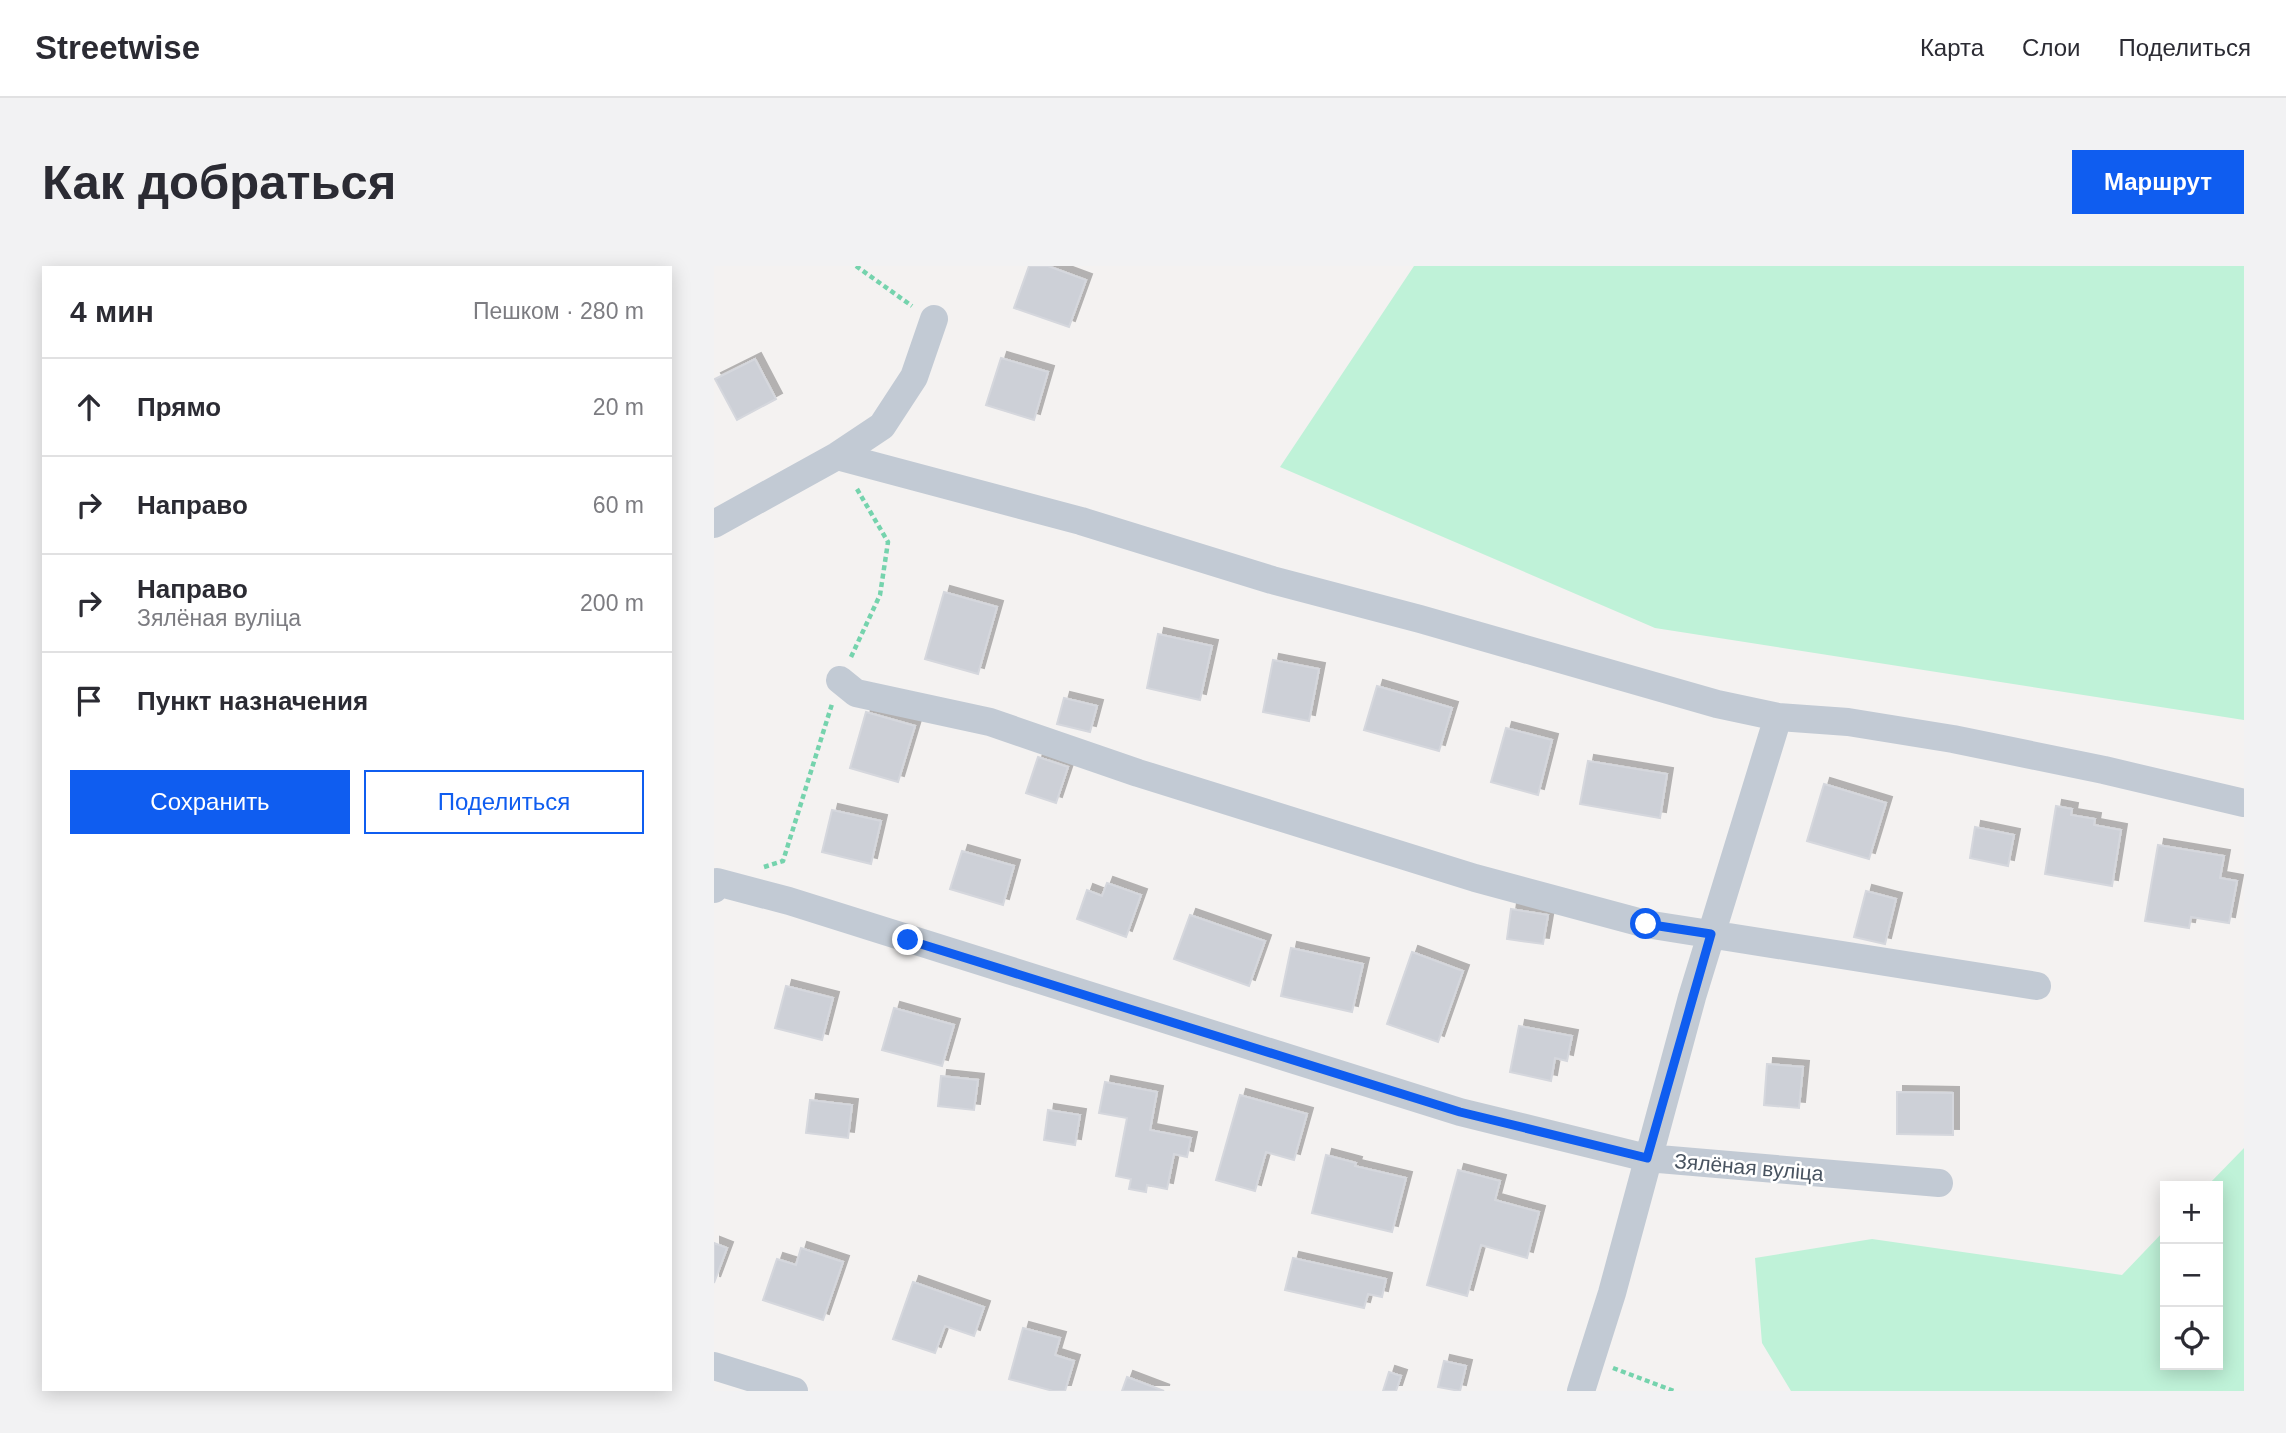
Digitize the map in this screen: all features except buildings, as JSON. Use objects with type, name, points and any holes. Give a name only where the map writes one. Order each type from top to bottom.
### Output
[{"type":"street","points":[[714,524],[837,456],[882,426],[914,377],[934,319]]},
{"type":"street","points":[[837,456],[1081,521],[1272,580],[1420,619],[1717,704],[1778,717],[1849,722],[1953,739],[2104,770],[2244,803]]},
{"type":"street","points":[[840,680],[856,693],[990,722],[1151,777],[1475,878],[1646,924],[2037,986]]},
{"type":"street","points":[[1581,1391],[1612,1293],[1647,1158],[1711,934],[1778,717]]},
{"type":"street","name":"Зялёная вуліца","points":[[715,885],[789,901],[1460,1112],[1647,1158],[1939,1183]]},
{"type":"street","points":[[714,1366],[794,1391]]},
{"type":"path","points":[[856,266],[934,319]]},
{"type":"path","points":[[1590,1360],[1674,1391]]},
{"type":"green space","points":[[1414,266],[2244,266],[2244,720],[1655,628],[1280,467]]},
{"type":"green space","points":[[2244,1148],[2244,1391],[1791,1391],[1762,1343],[1755,1258],[1872,1239],[2122,1275],[2160,1235],[2160,1370],[2223,1370],[2223,1181],[2212,1181]]},
{"type":"route","points":[[908,940],[1460,1112],[1647,1158],[1711,934],[1646,924]]}]
